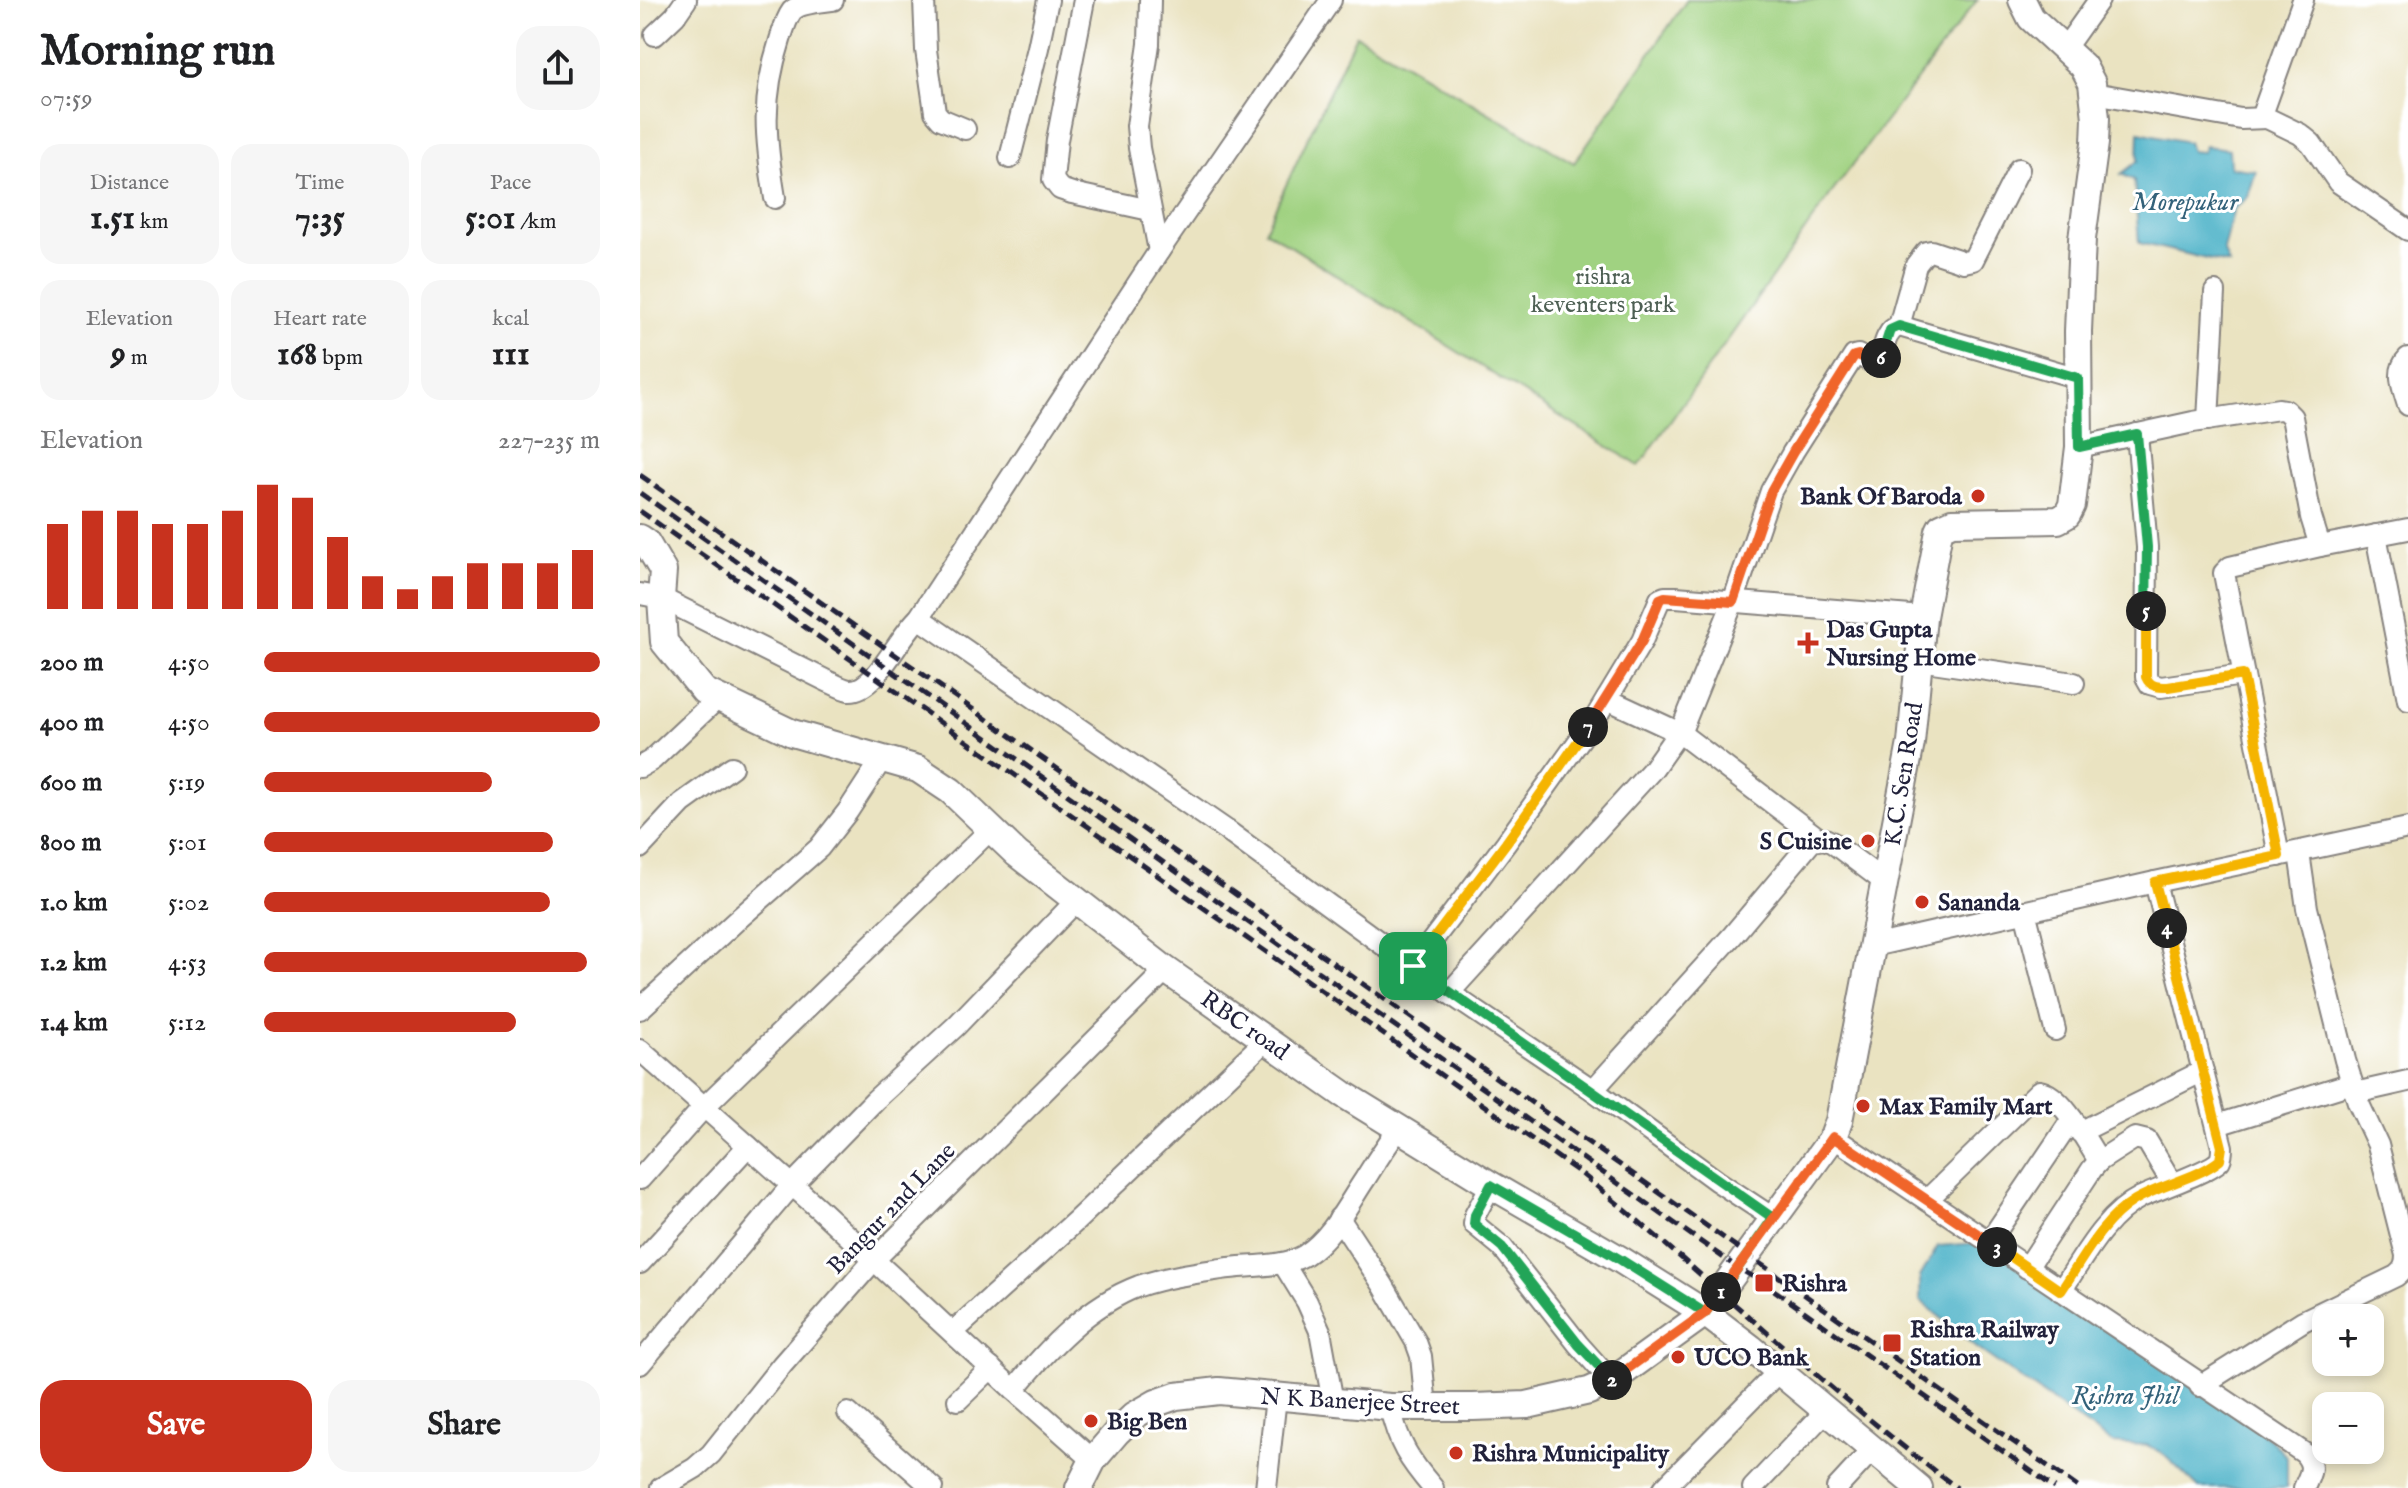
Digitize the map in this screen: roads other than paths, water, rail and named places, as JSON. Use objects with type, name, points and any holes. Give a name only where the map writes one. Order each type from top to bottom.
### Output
[{"type":"street","points":[[655,35],[686,0]]},
{"type":"street","points":[[775,198],[767,149],[765,109],[776,53],[793,11],[804,5],[833,0]]},
{"type":"street","points":[[924,0],[926,50],[935,112],[941,119],[965,129]]},
{"type":"street","points":[[1010,158],[1048,0]]},
{"type":"street","points":[[1084,0],[1057,140],[1053,180],[1060,189],[1072,193],[1150,210]]},
{"type":"street","points":[[1150,0],[1149,44],[1137,126],[1159,251]]},
{"type":"street","points":[[650,596],[849,690],[865,687],[876,677],[908,628],[919,618],[1159,251],[1331,0]]},
{"type":"street","name":"K.C. Sen Road","points":[[1705,1313],[1833,1137],[1839,1121],[1911,743],[1923,617],[1941,527],[1952,522],[2058,520],[2070,510],[2074,499],[2079,447],[2082,239],[2096,130],[2094,93],[2083,66],[2031,18],[2022,0]]},
{"type":"street","points":[[2065,48],[2099,0]]},
{"type":"street","points":[[2267,118],[2263,109],[2303,0]]},
{"type":"street","points":[[2094,93],[2241,119],[2267,118],[2300,134],[2311,143],[2338,182],[2408,230]]},
{"type":"street","points":[[1899,326],[1916,265],[1921,258],[1931,251],[1964,262],[1973,260],[2019,169]]},
{"type":"street","points":[[2208,420],[2215,292]]},
{"type":"street","points":[[1449,993],[1652,770],[1680,733],[1733,602],[1771,491],[1851,359],[1858,355],[1879,363],[1887,335],[1899,326],[2078,378]]},
{"type":"street","points":[[2408,358],[2400,372],[2408,405]]},
{"type":"street","points":[[2079,447],[2208,420],[2279,409],[2291,413],[2311,517],[2320,546]]},
{"type":"street","points":[[2137,434],[2147,547],[2146,677],[2150,684],[2161,687],[2243,675]]},
{"type":"street","points":[[2200,1386],[2303,1321],[2403,1271],[2406,1255],[2389,1182],[2378,1145],[2353,1088],[2243,675],[2224,580],[2226,570],[2320,546],[2408,529]]},
{"type":"street","points":[[2376,535],[2408,700]]},
{"type":"street","name":"RBC road","points":[[640,538],[646,542],[663,571],[650,596],[664,642],[704,691],[792,733],[918,769],[951,791],[1017,854],[1166,970],[1343,1094],[1705,1313],[1919,1488]]},
{"type":"street","points":[[1413,966],[1506,843],[1607,699],[1642,641],[1660,599],[1923,617]]},
{"type":"street","points":[[919,618],[1226,830],[1449,993],[1593,1090],[1773,1218]]},
{"type":"street","points":[[1919,660],[2074,683]]},
{"type":"street","points":[[640,767],[652,760],[718,698]]},
{"type":"street","points":[[1607,699],[1680,733],[1818,838],[1833,843],[1886,883]]},
{"type":"street","points":[[640,1009],[819,848],[882,759]]},
{"type":"street","points":[[640,848],[682,803],[732,767]]},
{"type":"street","points":[[640,1179],[704,1107],[992,828]]},
{"type":"street","points":[[1873,946],[2408,828]]},
{"type":"street","points":[[1593,1090],[1733,935],[1806,847],[1818,838]]},
{"type":"street","points":[[2061,1291],[2090,1247],[2126,1207],[2136,1199],[2220,1160],[2222,1147],[2217,1125],[2155,882]]},
{"type":"street","points":[[640,1364],[792,1185],[875,1100],[956,1026],[1077,900]]},
{"type":"street","points":[[2025,911],[2055,1030]]},
{"type":"street","name":"Bangur 2nd Lane","points":[[661,1488],[695,1468],[711,1454],[782,1365],[874,1260],[1166,970]]},
{"type":"street","points":[[953,1332],[1076,1221],[1266,1040]]},
{"type":"street","points":[[640,1050],[1093,1460]]},
{"type":"street","points":[[1989,1242],[2076,1125],[2203,1071]]},
{"type":"street","points":[[2217,1125],[2353,1088],[2408,1081]]},
{"type":"street","points":[[1927,1200],[2039,1091],[2052,1095],[2099,1161]]},
{"type":"street","points":[[1014,1390],[1059,1339],[1088,1315],[1135,1287],[1221,1269],[1283,1263],[1306,1255],[1339,1218],[1399,1128]]},
{"type":"street","points":[[1833,1137],[2304,1453],[2311,1461],[2312,1470],[2304,1488]]},
{"type":"street","points":[[2027,1268],[2099,1161],[2135,1138],[2147,1141],[2172,1183]]},
{"type":"street","points":[[640,1263],[748,1146]]},
{"type":"street","points":[[1491,1185],[1475,1215],[1474,1224],[1502,1247],[1611,1381]]},
{"type":"street","points":[[1339,1218],[1416,1342],[1421,1356],[1426,1407]]},
{"type":"street","points":[[1283,1263],[1307,1302],[1320,1331],[1333,1402]]},
{"type":"street","name":"N K Banerjee Street","points":[[1079,1488],[1093,1460],[1117,1432],[1135,1415],[1166,1399],[1219,1391],[1390,1407],[1527,1405],[1589,1391],[1611,1381],[1705,1313]]},
{"type":"street","points":[[958,1400],[991,1368]]},
{"type":"street","points":[[1664,1488],[1779,1371]]},
{"type":"street","points":[[1266,1488],[1276,1397]]},
{"type":"street","points":[[1390,1407],[1403,1449],[1433,1488]]},
{"type":"street","points":[[1753,1488],[1826,1411]]},
{"type":"street","points":[[848,1413],[933,1488]]},
{"type":"street","points":[[1837,1488],[1872,1450]]},
{"type":"water","name":"Morepukur","points":[[2139,132],[2188,142],[2191,151],[2202,152],[2205,146],[2229,149],[2230,167],[2256,171],[2248,197],[2234,209],[2223,249],[2229,264],[2139,243],[2134,180],[2121,174],[2138,161]]},
{"type":"water","name":"Rishra Jhil","points":[[1989,1242],[2270,1439],[2287,1457],[2287,1488],[2199,1488],[2162,1453],[2147,1445],[2112,1443],[1974,1346],[1920,1300],[1920,1277],[1938,1246]]},
{"type":"railway","points":[[640,475],[2079,1488]]},
{"type":"railway","points":[[640,493],[2055,1488]]},
{"type":"railway","points":[[640,511],[1583,1175],[1861,1413],[1957,1488]]},
{"type":"place","name":"Bank Of Baroda","points":[[1978,496]]},
{"type":"place","name":"Das Gupta Nursing Home","points":[[1808,643]]},
{"type":"place","name":"S Cuisine","points":[[1868,841]]},
{"type":"place","name":"Sananda","points":[[1922,902]]},
{"type":"place","name":"Max Family Mart","points":[[1863,1106]]},
{"type":"place","name":"Rishra","points":[[1764,1283]]},
{"type":"place","name":"Rishra Railway Station","points":[[1892,1343]]},
{"type":"place","name":"UCO Bank","points":[[1678,1357]]},
{"type":"place","name":"Big Ben","points":[[1091,1421]]},
{"type":"place","name":"Rishra Municipality","points":[[1456,1453]]},
{"type":"park label","name":"rishra keventers park","points":[[1603,290]]}]
